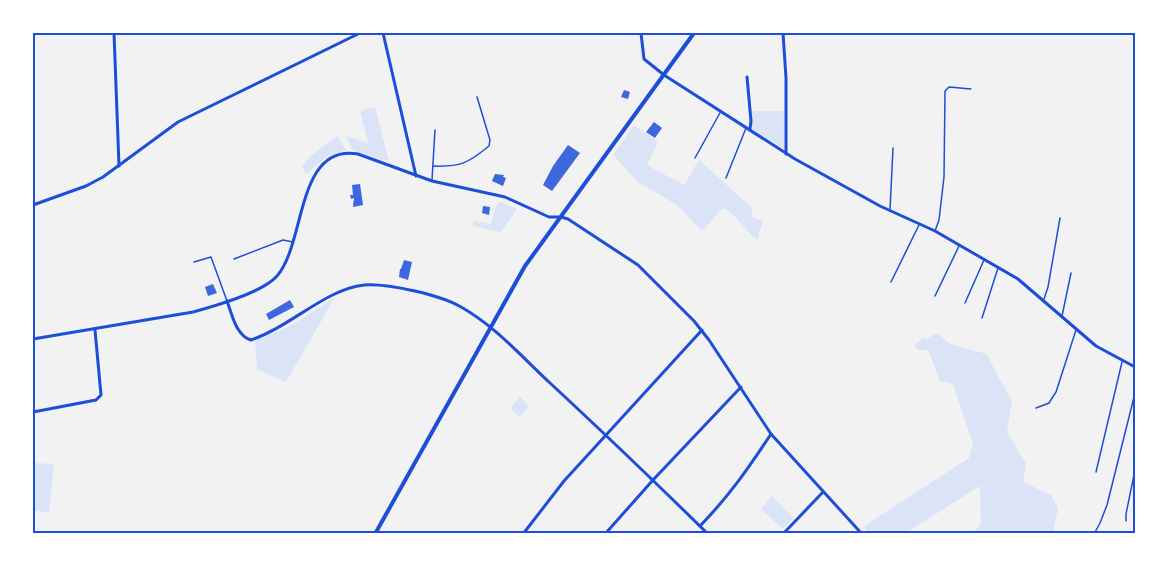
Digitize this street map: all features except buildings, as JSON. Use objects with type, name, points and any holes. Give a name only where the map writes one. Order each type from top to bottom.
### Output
[{"type":"main road","points":[[375,534],[525,266],[694,33]]},
{"type":"street","points":[[114,33],[119,166]]},
{"type":"street","points":[[33,205],[86,186],[119,166],[178,122],[360,33]]},
{"type":"street","points":[[383,33],[416,176]]},
{"type":"street","points":[[640,33],[644,59],[664,75],[832,181],[935,231],[999,267],[1018,279],[1096,346],[1135,368]]},
{"type":"street","points":[[783,33],[786,78],[786,154]]},
{"type":"street","points":[[747,77],[751,121],[748,128]]},
{"type":"street","points":[[33,339],[193,312],[270,284],[289,258],[310,184],[317,168],[336,155],[349,153],[432,181],[492,193],[549,217],[568,219],[638,266],[702,330],[771,434],[862,534]]},
{"type":"street","points":[[227,301],[242,336],[251,340],[291,322],[339,291],[363,285],[382,285],[450,302],[490,327],[708,534]]},
{"type":"street","points":[[33,412],[96,400],[101,395],[95,330]]},
{"type":"street","points":[[523,534],[564,481],[605,434],[702,330]]},
{"type":"street","points":[[605,534],[741,387]]},
{"type":"street","points":[[700,526],[740,482],[771,434]]},
{"type":"street","points":[[783,534],[823,492]]},
{"type":"lane","points":[[935,231],[939,220],[944,177],[945,91],[948,87],[971,89]]},
{"type":"lane","points":[[433,166],[455,167],[489,146],[490,140],[477,97]]},
{"type":"lane","points":[[695,158],[722,110]]},
{"type":"lane","points":[[726,178],[748,128]]},
{"type":"lane","points":[[432,181],[435,130]]},
{"type":"lane","points":[[890,211],[892,148]]},
{"type":"lane","points":[[1043,301],[1048,287],[1060,218]]},
{"type":"lane","points":[[891,282],[919,224]]},
{"type":"lane","points":[[234,259],[283,240],[294,242]]},
{"type":"lane","points":[[935,296],[959,245]]},
{"type":"lane","points":[[194,262],[211,257],[227,301]]},
{"type":"lane","points":[[965,303],[984,259]]},
{"type":"lane","points":[[982,318],[999,267]]},
{"type":"lane","points":[[1061,317],[1071,273]]},
{"type":"lane","points":[[1036,408],[1049,403],[1056,392],[1076,330]]},
{"type":"lane","points":[[1096,472],[1122,362]]},
{"type":"lane","points":[[1094,534],[1107,505],[1135,393]]},
{"type":"lane","points":[[1126,521],[1135,470]]},
{"type":"shaded area","points":[[375,107],[389,162],[352,150],[346,136],[368,143],[360,111]]},
{"type":"shaded area","points":[[752,111],[784,111],[784,149],[752,129]]},
{"type":"shaded area","points":[[634,125],[658,142],[647,165],[684,185],[699,160],[753,209],[751,217],[763,221],[757,240],[723,208],[702,231],[677,205],[638,182],[613,155]]},
{"type":"shaded area","points":[[338,136],[346,151],[328,156],[306,175],[302,166],[314,153]]},
{"type":"shaded area","points":[[500,201],[517,209],[501,232],[472,226],[474,221],[491,224],[495,208]]},
{"type":"shaded area","points":[[335,297],[286,382],[257,369],[255,341],[292,325]]},
{"type":"shaded area","points":[[937,333],[950,344],[987,354],[1012,400],[1007,431],[1026,464],[1023,482],[1051,495],[1058,508],[1053,534],[972,534],[981,524],[980,486],[904,534],[870,534],[864,526],[969,458],[973,444],[953,384],[940,381],[928,350],[918,350],[914,346],[924,337],[926,339]]},
{"type":"shaded area","points":[[520,397],[529,406],[519,417],[510,408]]},
{"type":"shaded area","points":[[33,463],[54,464],[49,513],[33,510]]},
{"type":"shaded area","points":[[772,496],[794,518],[783,529],[761,509]]}]
